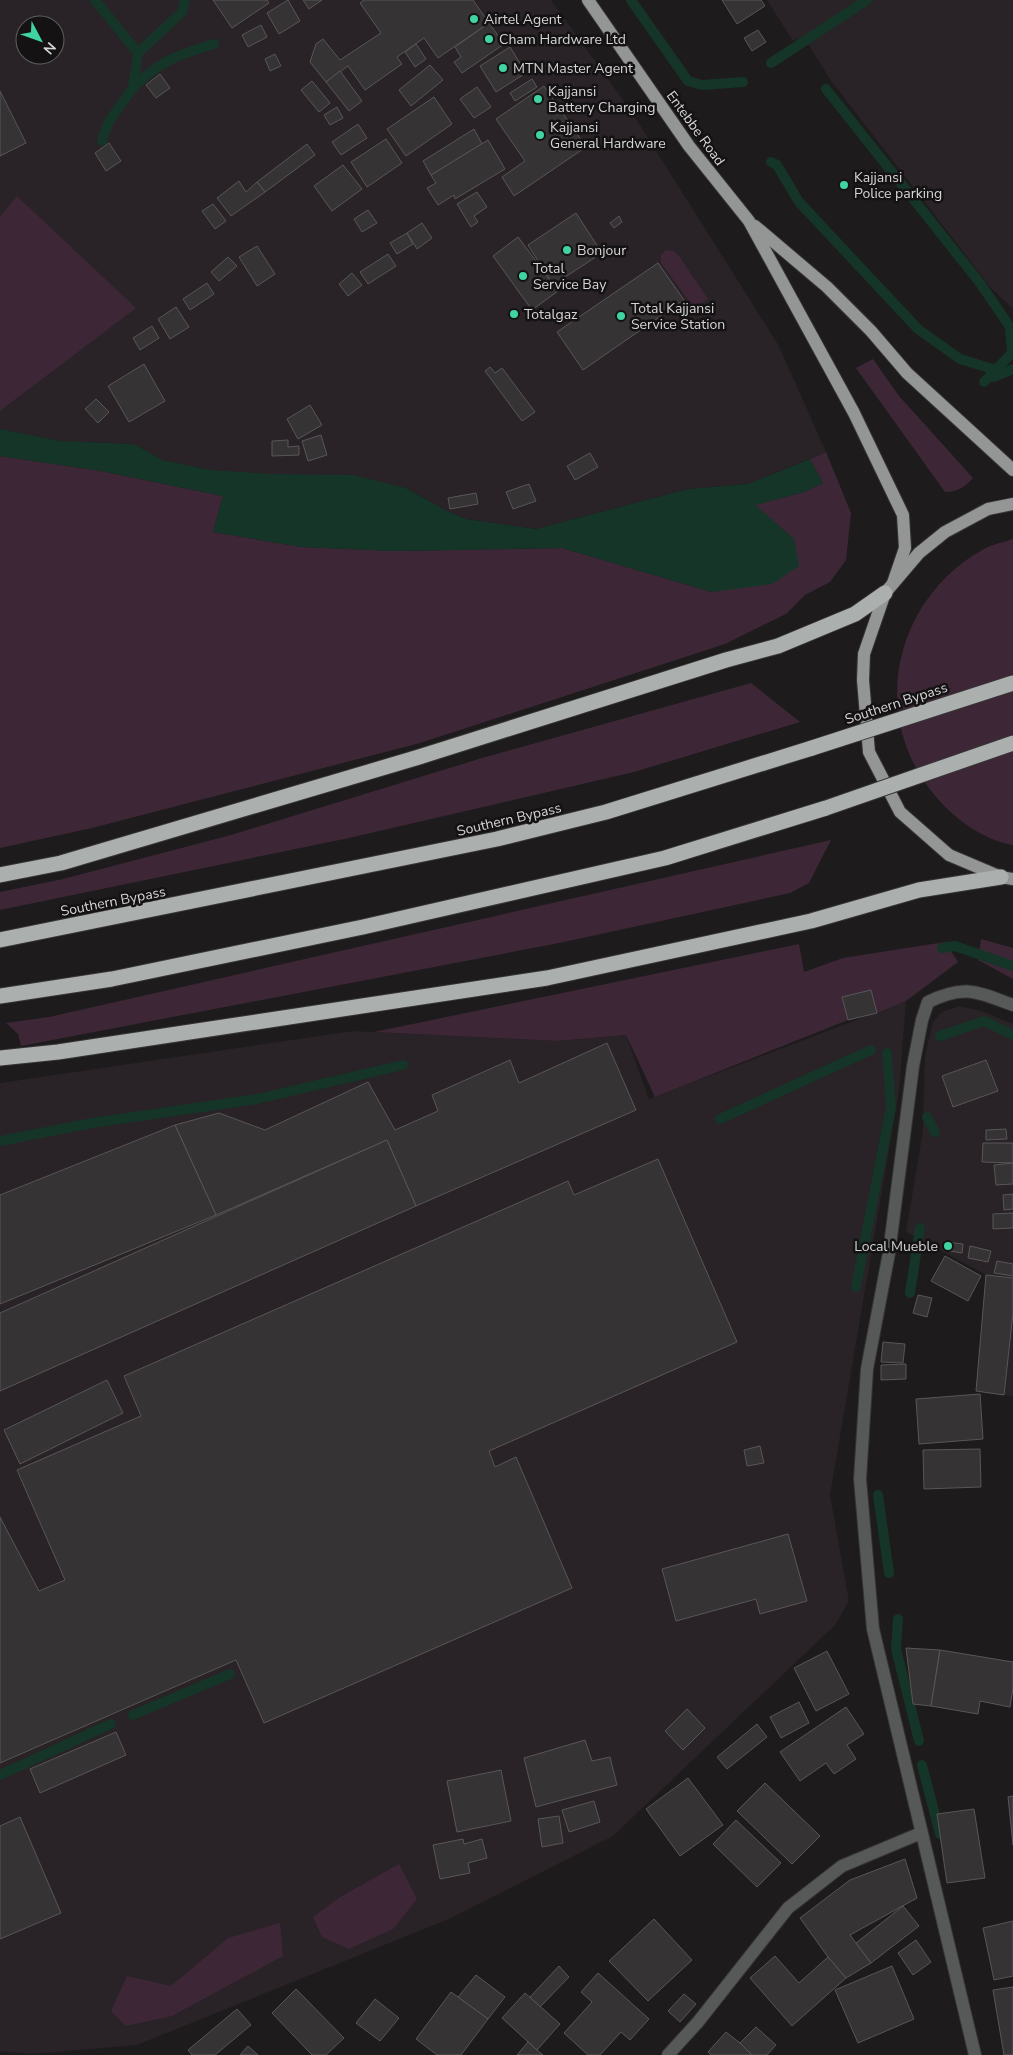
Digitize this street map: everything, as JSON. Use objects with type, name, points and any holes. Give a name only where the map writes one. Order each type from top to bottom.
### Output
[{"type":"highway","points":[[0,874],[70,860],[419,757],[726,660],[778,646],[855,614],[889,588]]},
{"type":"highway","name":"Southern Bypass","points":[[0,940],[497,839],[606,812],[1013,683]]},
{"type":"highway","points":[[0,996],[112,980],[382,923],[664,858],[826,808],[1013,743]]},
{"type":"highway","points":[[0,1058],[58,1052],[548,978],[811,921],[919,890],[1007,878]]},
{"type":"main road","name":"Entebbe Road","points":[[588,0],[689,146],[749,221]]},
{"type":"main road","points":[[749,221],[826,287],[871,331],[907,373],[1013,470]]},
{"type":"main road","points":[[749,221],[854,413],[903,515],[905,548],[864,654],[863,680],[869,752],[900,812],[949,855],[1007,878]]},
{"type":"main road","points":[[889,588],[919,553],[945,532],[988,509],[1013,504]]},
{"type":"street","points":[[975,2055],[873,1629],[860,1479],[868,1369],[889,1253],[913,1066],[922,1020],[928,1002],[948,992],[971,990],[1013,1005]]},
{"type":"street","points":[[668,2055],[698,2022],[788,1908],[842,1866],[921,1832]]},
{"type":"shaded area","points":[[0,0],[551,0],[631,111],[779,346],[826,452],[748,484],[688,489],[536,529],[466,519],[449,512],[406,488],[211,470],[162,460],[134,444],[60,441],[0,429],[0,411],[135,308],[17,196],[0,216]]},
{"type":"shaded area","points":[[767,0],[1013,0],[1013,309],[991,288],[832,82],[803,36],[793,41]]},
{"type":"shaded area","points":[[17,196],[136,308],[0,411],[0,216]]},
{"type":"shaded area","points":[[666,250],[674,251],[679,256],[708,299],[694,308],[661,263],[661,255]]},
{"type":"shaded area","points":[[873,359],[899,396],[973,478],[963,487],[945,492],[856,368]]},
{"type":"shaded area","points":[[0,429],[60,441],[134,444],[162,460],[211,470],[270,474],[353,475],[406,488],[449,512],[466,519],[536,529],[688,489],[748,484],[810,459],[823,483],[804,492],[755,505],[794,539],[799,566],[772,584],[712,592],[562,548],[393,551],[301,547],[213,532],[223,496],[101,471],[0,456]]},
{"type":"shaded area","points":[[826,452],[851,513],[846,560],[830,582],[805,595],[786,614],[725,644],[420,743],[92,828],[0,848],[0,456],[101,471],[223,496],[213,532],[301,547],[393,551],[562,548],[712,592],[794,539],[754,505],[804,492],[823,483],[810,459]]},
{"type":"shaded area","points":[[1013,539],[1013,845],[992,839],[971,828],[937,798],[915,766],[902,732],[897,697],[900,662],[911,629],[928,598],[953,571],[984,549]]},
{"type":"shaded area","points":[[751,683],[800,722],[634,772],[349,838],[0,910],[0,892],[63,879],[231,835],[482,758]]},
{"type":"shaded area","points":[[831,840],[809,883],[790,893],[559,943],[21,1046],[18,1034],[6,1023],[49,1017]]},
{"type":"shaded area","points":[[981,939],[1013,948],[1013,979],[978,960]]},
{"type":"shaded area","points":[[945,942],[958,962],[906,1001],[877,1013],[848,1020],[655,1097],[626,1035],[557,1041],[374,1032],[799,944],[804,972],[843,958]]},
{"type":"shaded area","points":[[906,1001],[899,1091],[830,1495],[849,1601],[835,1625],[613,1836],[449,1919],[137,2045],[31,2054],[0,2051],[0,1083],[353,1031],[557,1041],[626,1035],[649,1099]]},
{"type":"shaded area","points":[[959,1006],[981,1011],[1013,1024],[1013,1278],[986,1275],[906,1232],[923,1130],[925,1056],[933,1022],[942,1012]]},
{"type":"shaded area","points":[[1013,1313],[1013,1396],[1004,1395]]},
{"type":"shaded area","points":[[399,1864],[417,1899],[393,1929],[349,1949],[322,1937],[313,1917],[340,1897]]},
{"type":"shaded area","points":[[280,1923],[283,1956],[172,2016],[126,2026],[111,2011],[127,1976],[171,1986],[228,1938]]},
{"type":"building","points":[[213,0],[267,0],[269,3],[232,28]]},
{"type":"building","points":[[288,0],[300,21],[279,34],[267,13]]},
{"type":"building","points":[[303,0],[322,0],[309,9]]},
{"type":"building","points":[[364,0],[473,0],[489,23],[438,58],[424,38],[397,57],[402,64],[365,90],[348,66],[326,82],[310,62],[316,44],[323,39],[340,60],[381,33],[360,3]]},
{"type":"building","points":[[722,0],[761,0],[765,6],[737,24]]},
{"type":"building","points":[[489,23],[504,44],[462,73],[454,62],[461,57],[455,47]]},
{"type":"building","points":[[261,25],[267,37],[248,47],[242,35]]},
{"type":"building","points":[[758,30],[766,42],[752,51],[744,38]]},
{"type":"building","points":[[416,44],[426,59],[415,67],[405,52]]},
{"type":"building","points":[[510,47],[526,73],[496,92],[480,66]]},
{"type":"building","points":[[275,54],[281,66],[270,71],[265,59]]},
{"type":"building","points":[[430,65],[443,80],[411,106],[399,90]]},
{"type":"building","points":[[340,71],[362,101],[349,111],[326,82]]},
{"type":"building","points":[[160,74],[170,88],[156,98],[146,85]]},
{"type":"building","points":[[532,79],[537,87],[515,101],[510,93]]},
{"type":"building","points":[[312,81],[330,103],[319,112],[301,90]]},
{"type":"building","points":[[544,86],[586,147],[514,196],[502,177],[525,161],[496,119]]},
{"type":"building","points":[[477,87],[491,107],[474,118],[460,99]]},
{"type":"building","points":[[0,91],[26,143],[0,156]]},
{"type":"building","points":[[434,97],[452,124],[406,156],[387,129]]},
{"type":"building","points":[[337,107],[343,118],[330,125],[324,115]]},
{"type":"building","points":[[358,124],[367,138],[341,155],[332,142]]},
{"type":"building","points":[[474,129],[482,144],[431,175],[423,161]]},
{"type":"building","points":[[386,139],[402,163],[367,187],[351,162]]},
{"type":"building","points":[[488,140],[505,169],[455,199],[454,195],[438,205],[427,188],[436,183],[431,175]]},
{"type":"building","points":[[109,143],[121,161],[106,171],[95,153]]},
{"type":"building","points":[[307,144],[315,155],[265,192],[257,182]]},
{"type":"building","points":[[343,165],[362,189],[332,211],[314,186]]},
{"type":"building","points":[[239,181],[246,192],[257,182],[265,192],[231,216],[217,198]]},
{"type":"building","points":[[477,192],[487,207],[474,216],[478,222],[471,227],[457,204]]},
{"type":"building","points":[[213,204],[226,221],[215,229],[202,211]]},
{"type":"building","points":[[368,210],[377,223],[362,232],[354,219]]},
{"type":"building","points":[[576,213],[602,253],[553,285],[528,245]]},
{"type":"building","points":[[619,216],[622,222],[614,228],[610,223]]},
{"type":"building","points":[[422,223],[432,238],[417,249],[407,233]]},
{"type":"building","points":[[407,233],[413,244],[397,254],[390,243]]},
{"type":"building","points":[[518,237],[558,291],[532,310],[493,256]]},
{"type":"building","points":[[257,246],[275,274],[257,286],[239,257]]},
{"type":"building","points":[[388,254],[396,266],[368,284],[360,272]]},
{"type":"building","points":[[228,257],[237,266],[219,281],[211,272]]},
{"type":"building","points":[[658,263],[684,300],[583,370],[557,332]]},
{"type":"building","points":[[352,273],[362,285],[348,296],[339,284]]},
{"type":"building","points":[[207,283],[214,294],[190,310],[183,299]]},
{"type":"building","points":[[176,307],[189,327],[170,339],[158,319]]},
{"type":"building","points":[[152,326],[159,338],[140,350],[133,338]]},
{"type":"building","points":[[144,364],[165,401],[129,422],[108,386]]},
{"type":"building","points":[[490,367],[495,373],[502,368],[535,412],[522,421],[485,371]]},
{"type":"building","points":[[96,399],[109,412],[98,423],[85,409]]},
{"type":"building","points":[[310,405],[322,425],[298,439],[287,419]]},
{"type":"building","points":[[321,435],[327,455],[308,461],[302,441]]},
{"type":"building","points":[[288,440],[288,447],[299,446],[299,455],[272,456],[272,441]]},
{"type":"building","points":[[590,453],[598,467],[575,480],[567,466]]},
{"type":"building","points":[[529,484],[536,501],[513,509],[506,492]]},
{"type":"building","points":[[476,493],[478,504],[450,509],[448,498]]},
{"type":"building","points":[[871,990],[877,1013],[848,1020],[842,997]]},
{"type":"building","points":[[607,1043],[636,1110],[416,1206],[387,1140],[216,1215],[175,1125],[219,1113],[265,1130],[368,1082],[395,1130],[438,1111],[432,1095],[510,1060],[519,1083]]},
{"type":"building","points":[[986,1060],[998,1091],[953,1107],[942,1076]]},
{"type":"building","points":[[175,1125],[216,1215],[0,1304],[0,1195]]},
{"type":"building","points":[[1006,1129],[1007,1139],[986,1140],[986,1130]]},
{"type":"building","points":[[387,1140],[416,1206],[0,1391],[0,1313]]},
{"type":"building","points":[[983,1143],[1013,1143],[1013,1163],[982,1162]]},
{"type":"building","points":[[658,1159],[737,1342],[489,1451],[495,1467],[516,1457],[572,1588],[264,1723],[236,1660],[0,1763],[0,1517],[39,1591],[65,1580],[17,1470],[141,1416],[124,1376],[568,1181],[574,1195]]},
{"type":"building","points":[[1013,1163],[1013,1184],[996,1185],[994,1165]]},
{"type":"building","points":[[1013,1194],[1013,1209],[1004,1210],[1003,1195]]},
{"type":"building","points":[[1013,1213],[1013,1228],[993,1229],[993,1214]]},
{"type":"building","points":[[946,1242],[963,1244],[962,1253],[944,1250]]},
{"type":"building","points":[[970,1246],[991,1251],[988,1262],[968,1258]]},
{"type":"building","points":[[945,1256],[981,1276],[968,1301],[931,1281]]},
{"type":"building","points":[[997,1261],[1013,1264],[1013,1276],[994,1273]]},
{"type":"building","points":[[986,1275],[1013,1278],[1013,1313],[1004,1395],[976,1391]]},
{"type":"building","points":[[918,1295],[932,1298],[927,1317],[913,1313]]},
{"type":"building","points":[[883,1342],[905,1344],[903,1363],[881,1362]]},
{"type":"building","points":[[906,1364],[906,1379],[881,1380],[881,1365]]},
{"type":"building","points":[[107,1380],[123,1413],[20,1464],[4,1430]]},
{"type":"building","points":[[980,1394],[983,1439],[919,1444],[916,1399]]},
{"type":"building","points":[[760,1446],[764,1463],[747,1466],[744,1450]]},
{"type":"building","points":[[980,1449],[981,1487],[924,1489],[923,1450]]},
{"type":"building","points":[[788,1534],[807,1601],[760,1614],[756,1599],[676,1621],[662,1569]]},
{"type":"building","points":[[906,1648],[940,1650],[931,1706],[913,1704]]},
{"type":"building","points":[[940,1650],[1013,1662],[1013,1688],[1010,1707],[980,1701],[978,1714],[931,1706]]},
{"type":"building","points":[[827,1651],[849,1694],[816,1711],[794,1668]]},
{"type":"building","points":[[799,1702],[809,1723],[781,1738],[770,1717]]},
{"type":"building","points":[[846,1707],[864,1734],[847,1745],[856,1759],[834,1774],[826,1763],[800,1781],[780,1752]]},
{"type":"building","points":[[687,1709],[705,1728],[683,1750],[665,1731]]},
{"type":"building","points":[[757,1724],[767,1737],[727,1769],[717,1757]]},
{"type":"building","points":[[116,1732],[126,1755],[40,1793],[30,1769]]},
{"type":"building","points":[[585,1740],[592,1761],[610,1757],[617,1785],[536,1807],[524,1758]]},
{"type":"building","points":[[501,1770],[511,1821],[457,1832],[447,1781]]},
{"type":"building","points":[[688,1778],[723,1825],[680,1856],[646,1809]]},
{"type":"building","points":[[765,1783],[820,1836],[792,1864],[737,1811]]},
{"type":"building","points":[[1013,1796],[1013,1845],[1008,1797]]},
{"type":"building","points":[[594,1801],[600,1822],[569,1832],[562,1810]]},
{"type":"building","points":[[974,1809],[985,1878],[947,1883],[937,1814]]},
{"type":"building","points":[[559,1816],[563,1843],[542,1847],[538,1819]]},
{"type":"building","points":[[20,1817],[61,1913],[0,1939],[0,1826]]},
{"type":"building","points":[[736,1820],[781,1863],[757,1887],[713,1844]]},
{"type":"building","points":[[463,1839],[464,1844],[482,1839],[487,1858],[468,1863],[470,1873],[440,1879],[433,1845]]},
{"type":"building","points":[[905,1859],[917,1898],[850,1935],[871,1963],[846,1978],[828,1957],[800,1918],[850,1880]]},
{"type":"building","points":[[903,1906],[919,1926],[871,1963],[856,1943]]},
{"type":"building","points":[[654,1919],[692,1960],[648,2001],[609,1961]]},
{"type":"building","points":[[1013,1921],[1013,1976],[994,1980],[983,1928]]},
{"type":"building","points":[[916,1940],[931,1962],[913,1975],[898,1953]]},
{"type":"building","points":[[775,1956],[799,1983],[828,1957],[846,1978],[792,2026],[750,1978]]},
{"type":"building","points":[[559,1966],[569,1977],[540,2007],[530,1997]]},
{"type":"building","points":[[892,1966],[914,2019],[858,2043],[835,1990]]},
{"type":"building","points":[[598,1973],[649,2019],[630,2040],[621,2032],[600,2055],[588,2055],[564,2033],[592,2002],[581,1992]]},
{"type":"building","points":[[476,1975],[505,1997],[488,2019],[458,1997]]},
{"type":"building","points":[[1013,1987],[1013,2055],[1004,2055],[993,1990]]},
{"type":"building","points":[[296,1989],[344,2038],[326,2055],[312,2055],[272,2013]]},
{"type":"building","points":[[451,1992],[488,2019],[461,2055],[437,2055],[416,2039]]},
{"type":"building","points":[[525,1993],[560,2024],[537,2050],[502,2018]]},
{"type":"building","points":[[684,1994],[696,2004],[680,2022],[668,2011]]},
{"type":"building","points":[[375,1999],[399,2018],[380,2041],[356,2023]]},
{"type":"building","points":[[237,2009],[251,2025],[215,2055],[192,2055],[188,2050]]},
{"type":"building","points":[[756,2027],[776,2045],[767,2055],[752,2055],[740,2043]]},
{"type":"building","points":[[726,2032],[752,2055],[711,2055],[708,2052]]},
{"type":"building","points":[[528,2042],[537,2050],[543,2055],[517,2055]]},
{"type":"building","points":[[248,2046],[258,2055],[240,2055]]},
{"type":"waterway","points":[[95,0],[138,53]]},
{"type":"waterway","points":[[102,141],[108,123],[133,88],[138,53],[182,12],[185,0]]},
{"type":"waterway","points":[[631,0],[688,81],[702,85],[743,82]]},
{"type":"waterway","points":[[771,63],[867,0]]},
{"type":"waterway","points":[[133,88],[152,71],[170,60],[214,44]]},
{"type":"waterway","points":[[826,89],[980,283],[1010,327],[1012,353],[984,382]]},
{"type":"waterway","points":[[771,162],[777,165],[799,202],[918,329],[960,359],[996,370]]},
{"type":"waterway","points":[[994,377],[1013,369]]},
{"type":"waterway","points":[[942,948],[955,946],[1013,966]]},
{"type":"waterway","points":[[940,1036],[984,1021],[1013,1035]]},
{"type":"waterway","points":[[720,1119],[871,1050]]},
{"type":"waterway","points":[[856,1287],[891,1107],[887,1053]]},
{"type":"waterway","points":[[0,1141],[92,1123],[257,1099],[403,1065]]},
{"type":"waterway","points":[[927,1117],[935,1132]]},
{"type":"waterway","points":[[910,1293],[920,1228]]},
{"type":"waterway","points":[[878,1495],[889,1573]]},
{"type":"waterway","points":[[898,1619],[896,1649],[919,1741]]},
{"type":"waterway","points":[[133,1715],[230,1674]]},
{"type":"waterway","points":[[0,1775],[111,1724]]},
{"type":"waterway","points":[[922,1765],[940,1834]]},
{"type":"place","name":"Airtel Agent","points":[[474,19]]},
{"type":"place","name":"Cham Hardware Ltd","points":[[489,39]]},
{"type":"place","name":"MTN Master Agent","points":[[503,68]]},
{"type":"place","name":"Kajjansi Battery Charging","points":[[538,99]]},
{"type":"place","name":"Kajjansi General Hardware","points":[[540,135]]},
{"type":"place","name":"Kajjansi Police parking","points":[[844,185]]},
{"type":"place","name":"Bonjour","points":[[567,250]]},
{"type":"place","name":"Total Service Bay","points":[[523,276]]},
{"type":"place","name":"Totalgaz","points":[[514,314]]},
{"type":"place","name":"Total Kajjansi Service Station","points":[[621,316]]},
{"type":"place","name":"Local Mueble","points":[[948,1246]]}]
